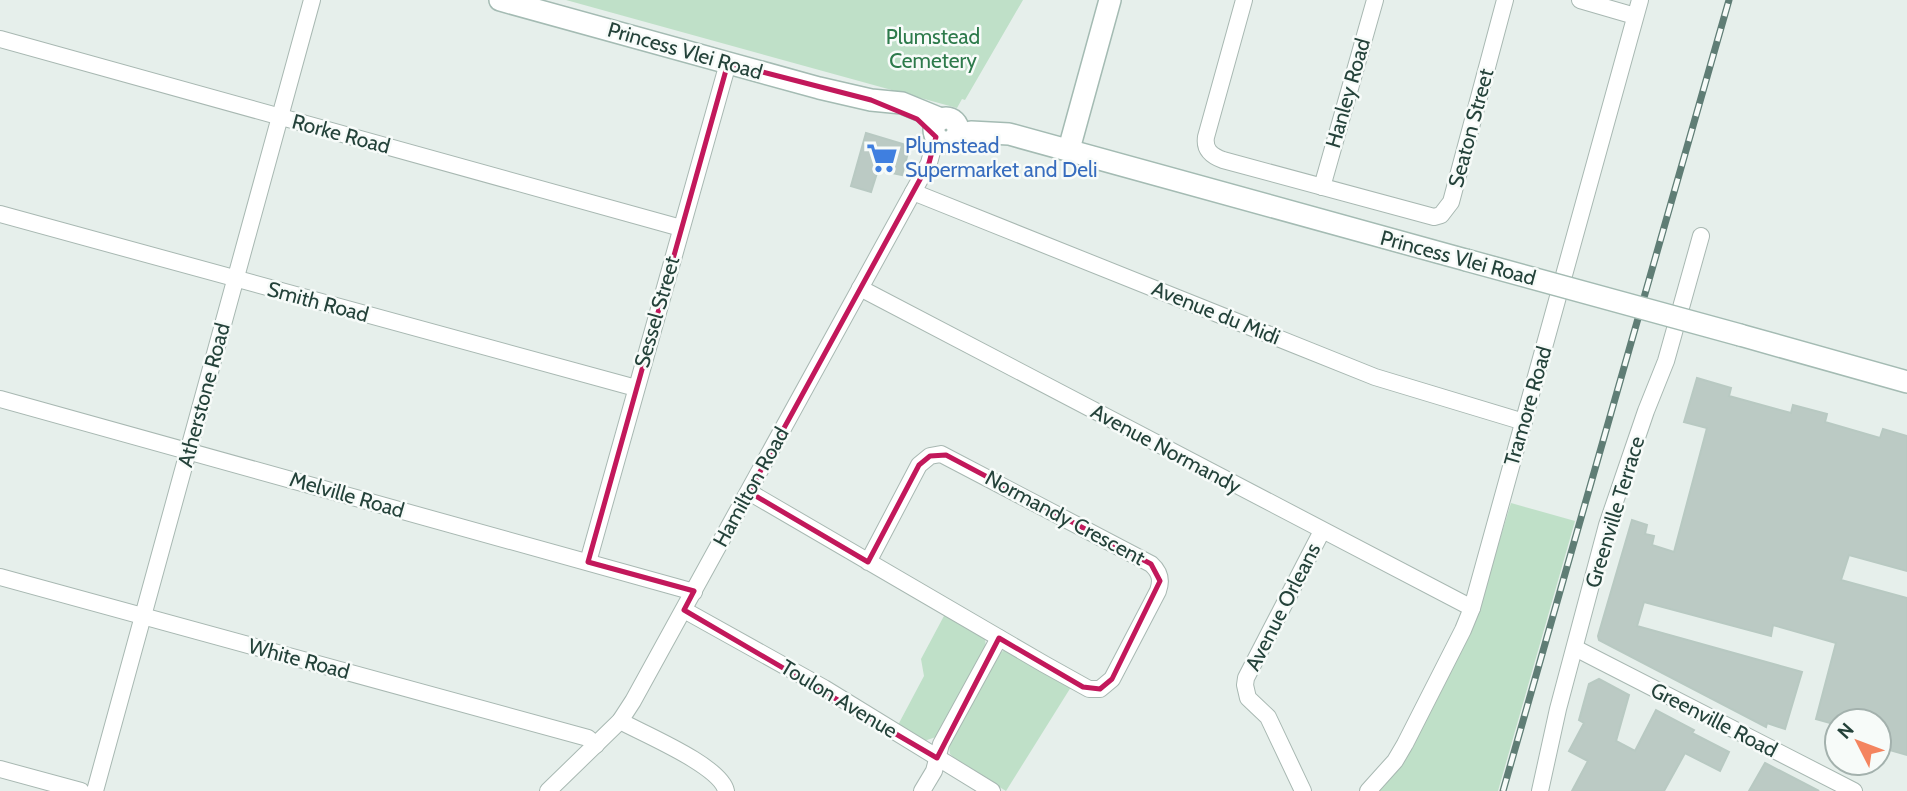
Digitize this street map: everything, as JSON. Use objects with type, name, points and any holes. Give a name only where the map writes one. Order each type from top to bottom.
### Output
[{"type":"street","name":"Atherstone Road","points":[[95,791],[312,0]]},
{"type":"street","name":"Princess Vlei Road","points":[[500,0],[871,100],[902,103],[945,131],[1009,134],[1069,149],[1907,382]]},
{"type":"street","points":[[1069,149],[1110,0]]},
{"type":"street","points":[[1244,0],[1205,144],[1209,152],[1223,160],[1322,187]]},
{"type":"street","name":"Hanley Road","points":[[1322,187],[1375,0]]},
{"type":"street","name":"Seaton Street","points":[[1322,187],[1426,216],[1441,215],[1451,202],[1505,0]]},
{"type":"street","points":[[1580,0],[1637,8]]},
{"type":"street","name":"Tramore Road","points":[[1368,791],[1395,761],[1405,744],[1472,608],[1637,8]]},
{"type":"street","name":"Rorke Road","points":[[0,39],[681,228]]},
{"type":"street","name":"Sessel Street","points":[[588,562],[728,63]]},
{"type":"street","name":"Hamilton Road","points":[[548,791],[621,721],[945,131]]},
{"type":"street","name":"Avenue du Midi","points":[[913,192],[1375,377],[1524,422]]},
{"type":"street","name":"Smith Road","points":[[0,214],[636,388]]},
{"type":"street","name":"Greenville Terrace","points":[[1540,791],[1558,709],[1607,525],[1666,361],[1701,236]]},
{"type":"street","name":"Avenue Normandy","points":[[860,288],[1472,608]]},
{"type":"street","name":"Melville Road","points":[[0,398],[694,592]]},
{"type":"street","name":"Normandy Crescent","points":[[748,492],[868,562],[1083,687],[1094,690],[1100,689],[1112,679],[1158,591],[1160,575],[1151,564],[941,454],[930,456],[919,465],[868,562]]},
{"type":"street","name":"Avenue Orleans","points":[[1303,791],[1268,717],[1251,702],[1245,685],[1246,678],[1322,531]]},
{"type":"street","name":"White Road","points":[[0,577],[588,738],[596,745]]},
{"type":"street","name":"Toulon Avenue","points":[[684,610],[824,688],[992,791]]},
{"type":"street","points":[[922,791],[934,771],[941,744],[999,638]]},
{"type":"street","name":"Greenville Road","points":[[1575,648],[1854,791]]},
{"type":"street","points":[[621,721],[705,766],[721,779],[726,791]]},
{"type":"street","points":[[0,769],[81,791]]},
{"type":"highlighted area","points":[[728,63],[871,100],[917,119],[936,137],[929,163],[749,492],[868,562],[919,465],[930,456],[946,455],[1151,564],[1160,581],[1112,679],[1100,689],[1083,687],[999,638],[937,758],[684,610],[694,591],[588,562]]},
{"type":"green space","name":"Plumstead Cemetery","points":[[566,0],[1023,0],[965,100],[962,99],[957,108]]},
{"type":"green space","points":[[1511,503],[1575,521],[1498,791],[1378,791],[1407,753],[1473,626]]},
{"type":"green space","points":[[945,614],[985,638],[986,649],[936,737],[924,741],[898,725],[924,676],[921,659]]},
{"type":"green space","points":[[1003,651],[1008,651],[1071,687],[1006,791],[956,760],[950,754],[949,745]]},
{"type":"building","name":"Plumstead Supermarket and Deli","points":[[866,133],[903,144],[908,153],[902,175],[878,170],[871,192],[851,186]]},
{"type":"building","points":[[1697,378],[1731,388],[1729,396],[1791,413],[1793,405],[1827,414],[1825,422],[1880,438],[1883,429],[1907,436],[1907,571],[1849,555],[1841,580],[1907,598],[1907,755],[1893,751],[1893,707],[1823,707],[1823,721],[1816,719],[1836,643],[1773,625],[1771,636],[1644,602],[1637,626],[1802,672],[1785,729],[1767,723],[1766,727],[1599,640],[1632,520],[1647,525],[1645,534],[1654,536],[1652,545],[1674,552],[1707,428],[1684,422]]},
{"type":"building","points":[[1599,679],[1629,695],[1616,741],[1635,751],[1656,710],[1729,752],[1720,771],[1685,753],[1664,791],[1572,791],[1588,761],[1569,751],[1584,723],[1579,720],[1589,684]]},
{"type":"building","points":[[1765,763],[1819,791],[1749,791]]},
{"type":"railway","points":[[1503,791],[1729,0]]},
{"type":"place","name":"Plumstead Supermarket and Deli","points":[[882,158]]}]
